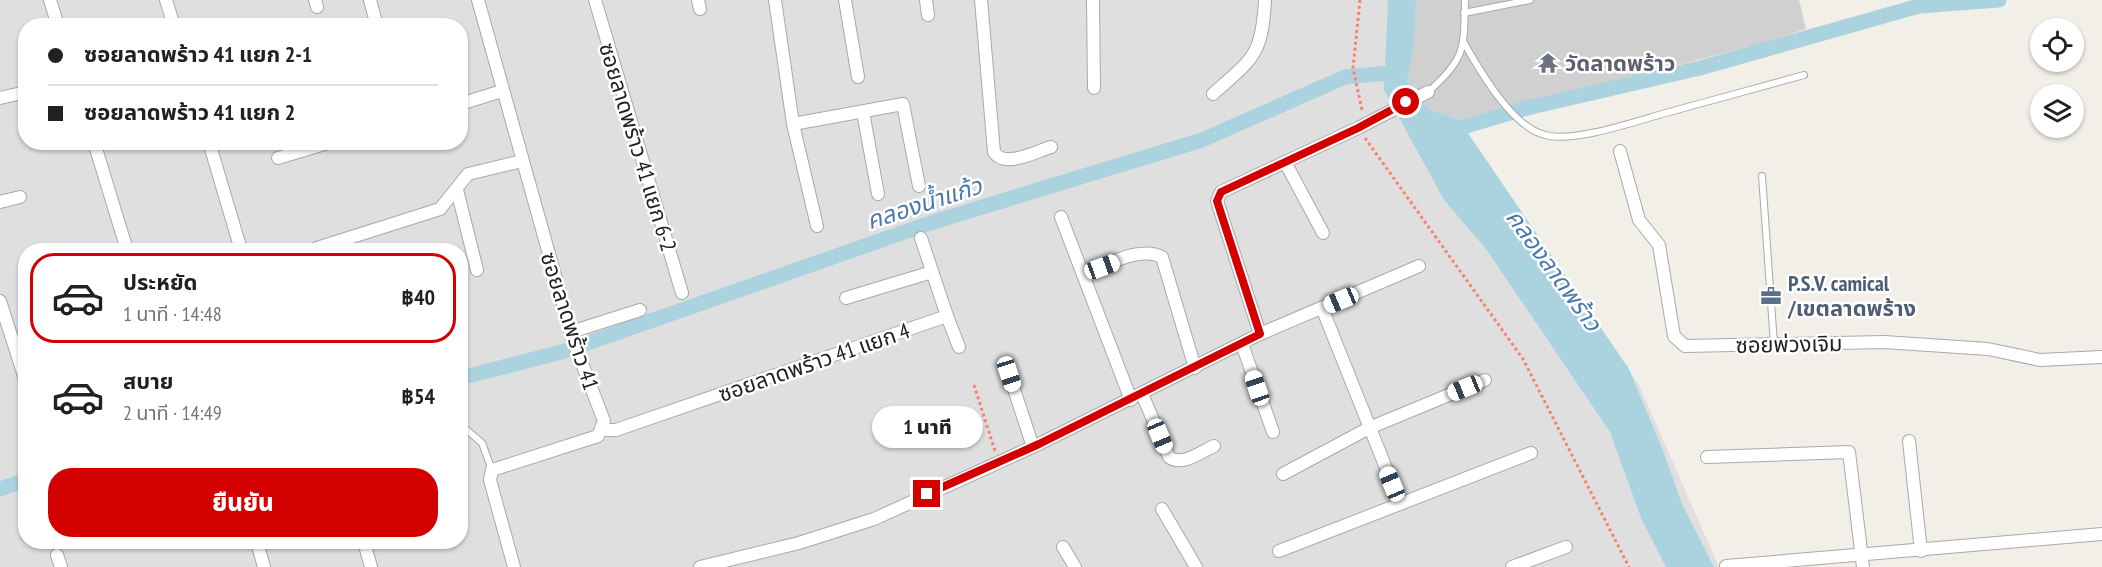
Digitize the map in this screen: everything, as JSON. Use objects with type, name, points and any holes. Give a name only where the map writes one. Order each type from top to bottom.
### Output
[{"type":"street","points":[[50,0],[56,18]]},
{"type":"street","points":[[166,0],[172,18]]},
{"type":"street","points":[[370,0],[375,18]]},
{"type":"street","name":"ซอยลาดพร้าว 41","points":[[478,0],[572,336],[603,421],[603,430]]},
{"type":"street","name":"ซอยลาดพร้าว 41 แยก 6-2","points":[[595,0],[682,293]]},
{"type":"street","points":[[775,0],[793,124],[817,226]]},
{"type":"street","points":[[845,0],[858,77]]},
{"type":"street","points":[[926,0],[928,15]]},
{"type":"street","points":[[981,0],[994,152],[997,157],[1006,160],[1051,147]]},
{"type":"street","points":[[1093,0],[1094,88]]},
{"type":"street","points":[[1213,94],[1250,61],[1263,33],[1265,0]]},
{"type":"street","points":[[468,102],[502,91]]},
{"type":"street","points":[[1260,334],[1217,201],[1221,192],[1358,128],[1384,112],[1428,92]]},
{"type":"street","points":[[0,98],[18,94]]},
{"type":"street","points":[[793,124],[903,104],[919,186]]},
{"type":"street","points":[[863,112],[878,194]]},
{"type":"street","points":[[96,150],[125,243]]},
{"type":"street","points":[[211,150],[239,243]]},
{"type":"street","points":[[278,158],[304,150]]},
{"type":"street","name":"ซอยพ่วงเจิม","points":[[1620,151],[1639,220],[1659,245],[1677,341],[1685,346],[1884,342],[1988,349],[2040,360],[2102,357]]},
{"type":"street","points":[[348,243],[440,209],[470,173],[522,161]]},
{"type":"street","points":[[1284,162],[1323,233]]},
{"type":"street","points":[[457,190],[477,270]]},
{"type":"street","points":[[0,202],[20,197]]},
{"type":"street","points":[[1061,217],[1083,274],[1137,397],[1169,457],[1181,462],[1214,446]]},
{"type":"street","points":[[921,238],[959,347]]},
{"type":"street","points":[[1083,274],[1140,254],[1152,252],[1162,257],[1195,368]]},
{"type":"street","points":[[699,567],[799,543],[874,519],[1033,447],[1260,334],[1419,266]]},
{"type":"street","points":[[846,298],[932,272]]},
{"type":"street","points":[[0,301],[18,357]]},
{"type":"street","points":[[1322,308],[1400,503]]},
{"type":"street","points":[[572,336],[640,310]]},
{"type":"street","name":"ซอยลาดพร้าว 41 แยก 4","points":[[603,430],[616,430],[947,316]]},
{"type":"street","points":[[1242,344],[1273,432]]},
{"type":"street","points":[[1009,374],[1033,447]]},
{"type":"street","points":[[1283,474],[1369,428],[1485,380]]},
{"type":"street","points":[[514,567],[490,480],[492,470],[598,436],[603,430]]},
{"type":"street","points":[[1909,441],[1921,551]]},
{"type":"street","points":[[1707,457],[1849,452],[1863,561]]},
{"type":"street","points":[[1279,551],[1531,453]]},
{"type":"street","points":[[1162,509],[1196,567]]},
{"type":"street","points":[[1726,566],[1863,561],[1921,551],[2102,534]]},
{"type":"street","points":[[1063,547],[1075,567]]},
{"type":"street","points":[[1512,567],[1566,547]]},
{"type":"street","points":[[258,549],[264,567]]},
{"type":"street","points":[[366,549],[371,567]]},
{"type":"lane","points":[[1428,92],[1456,63],[1464,44],[1465,0]]},
{"type":"lane","points":[[1464,13],[1530,0]]},
{"type":"lane","points":[[1464,44],[1487,82],[1506,104],[1523,123],[1545,135],[1571,135],[1612,127],[1804,75]]},
{"type":"lane","points":[[1762,176],[1774,344]]},
{"type":"lane","points":[[468,431],[482,443],[492,470]]},
{"type":"path","points":[[1360,0],[1353,68],[1363,106],[1358,128],[1523,358],[1629,567]]},
{"type":"path","points":[[974,385],[998,462]]},
{"type":"shaded area","points":[[0,0],[1432,0],[1457,152],[1639,385],[1719,567],[0,567]]},
{"type":"shaded area","name":"วัดลาดพร้าว","points":[[1416,0],[1799,0],[1806,29],[1578,92],[1459,120],[1428,110],[1407,81],[1414,46]]},
{"type":"water","name":"คลองลาดพร้าว","points":[[1388,0],[1416,0],[1414,46],[1407,81],[1428,109],[1459,120],[1629,369],[1664,453],[1682,504],[1714,567],[1666,567],[1641,518],[1610,432],[1486,249],[1444,200],[1384,90]]},
{"type":"waterway","points":[[1446,132],[1527,108],[1700,68],[1919,6],[1999,0]]},
{"type":"waterway","name":"คลองน้ำแก้ว","points":[[468,376],[565,351],[933,222],[1202,140],[1345,77],[1401,72]]},
{"type":"waterway","name":"คลองน้ำแก้ว","points":[[0,489],[18,483]]},
{"type":"place","name":"วัดลาดพร้าว","points":[[1548,63]]},
{"type":"place","name":"P.S.V. camical /เขตลาดพร้าง","points":[[1771,296]]},
{"type":"route","points":[[927,494],[1131,400],[1260,334],[1217,201],[1221,192],[1334,137],[1358,128],[1406,102]]}]
